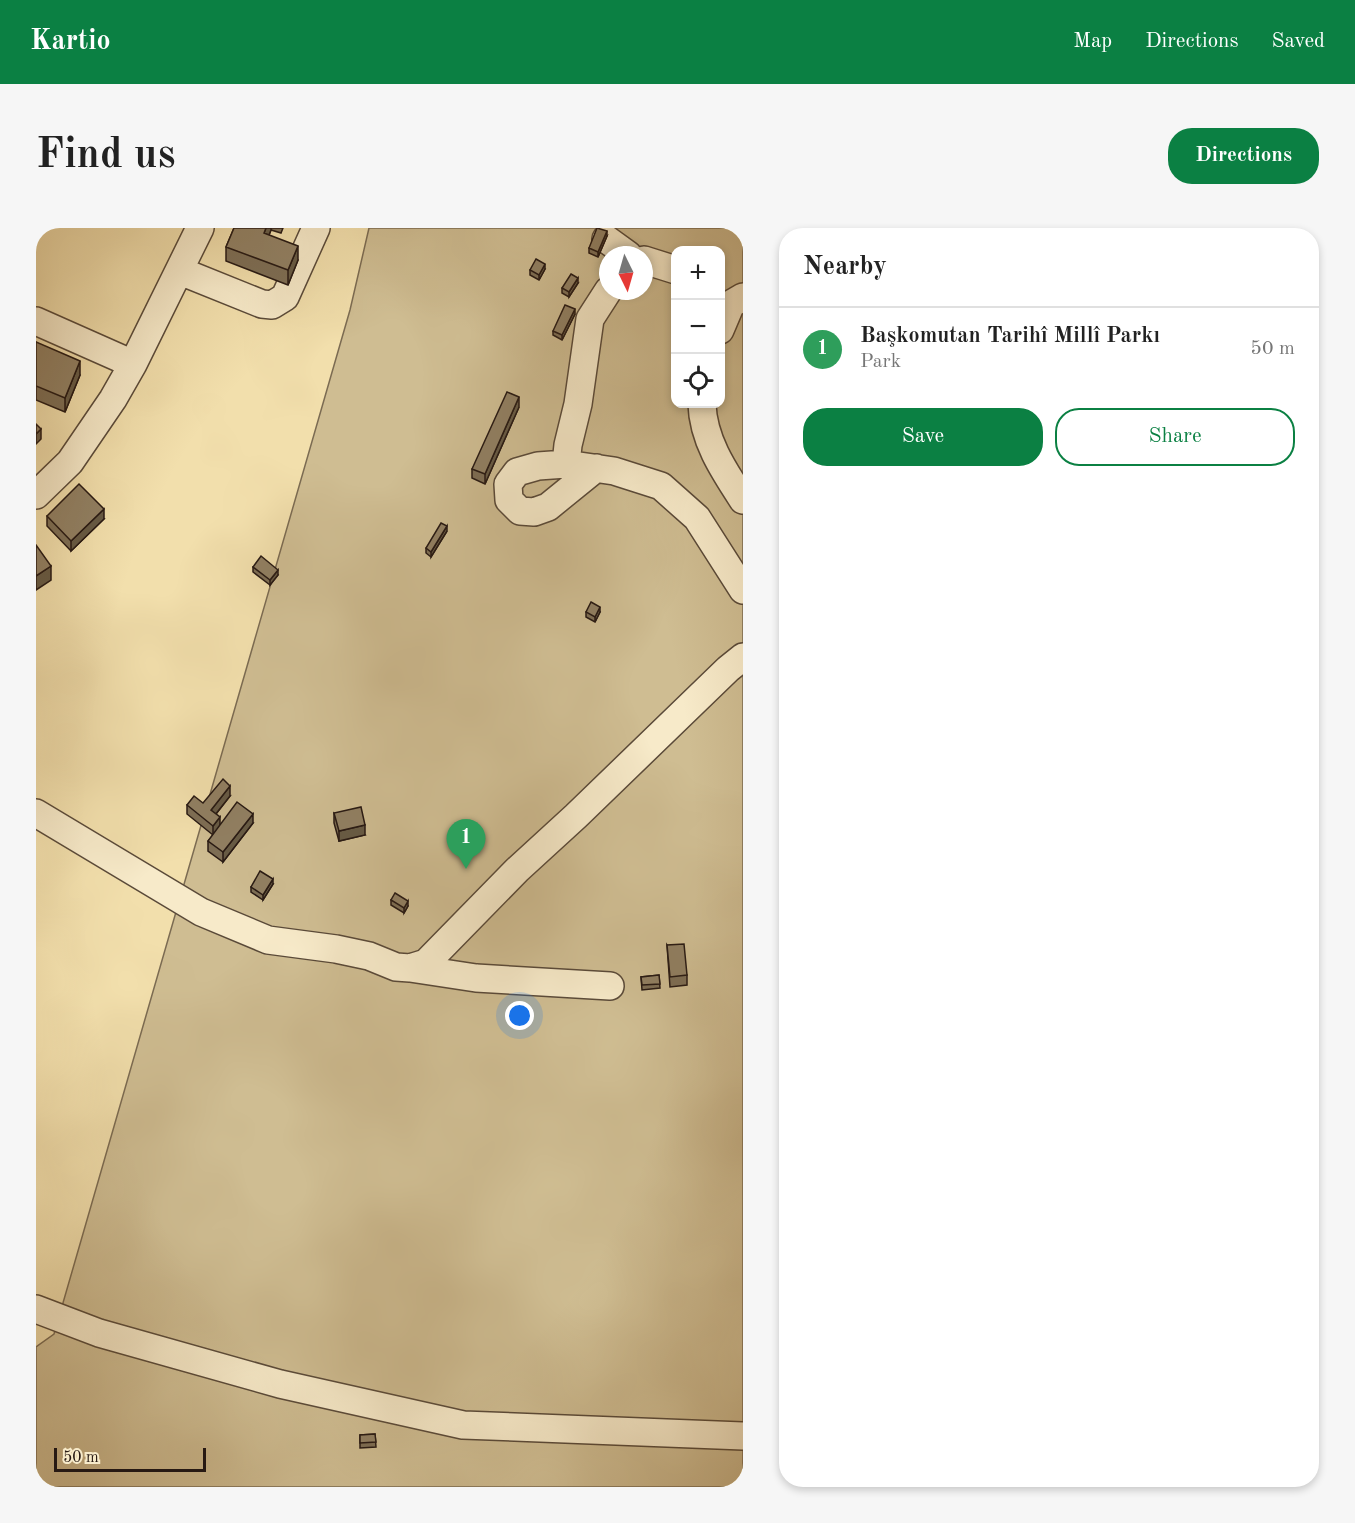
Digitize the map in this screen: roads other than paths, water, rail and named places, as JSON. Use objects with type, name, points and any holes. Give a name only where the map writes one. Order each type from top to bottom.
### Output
[{"type":"street","points":[[36,495],[70,462],[113,399],[133,364],[200,228]]},
{"type":"street","points":[[180,271],[262,304],[272,305],[285,297],[316,228]]},
{"type":"street","points":[[606,239],[616,246]]},
{"type":"street","points":[[653,263],[671,269]]},
{"type":"street","points":[[725,315],[731,298]]},
{"type":"street","points":[[566,464],[578,404],[590,319],[602,300]]},
{"type":"street","points":[[36,321],[133,364]]},
{"type":"street","points":[[702,408],[717,461],[743,500]]},
{"type":"street","points":[[596,468],[548,507],[534,512],[520,511],[509,500],[508,484],[517,472],[538,466],[566,464],[596,468],[614,471],[662,486],[697,518],[743,590]]},
{"type":"street","points":[[410,968],[426,963],[517,870],[743,657]]},
{"type":"street","points":[[36,813],[201,912],[268,940],[336,948],[369,956],[396,967],[476,978],[610,986]]},
{"type":"street","points":[[36,1309],[99,1333],[280,1384],[464,1425],[743,1436]]},
{"type":"place","name":"Başkomutan Tarihî Millî Parkı","points":[[466,869]]}]
